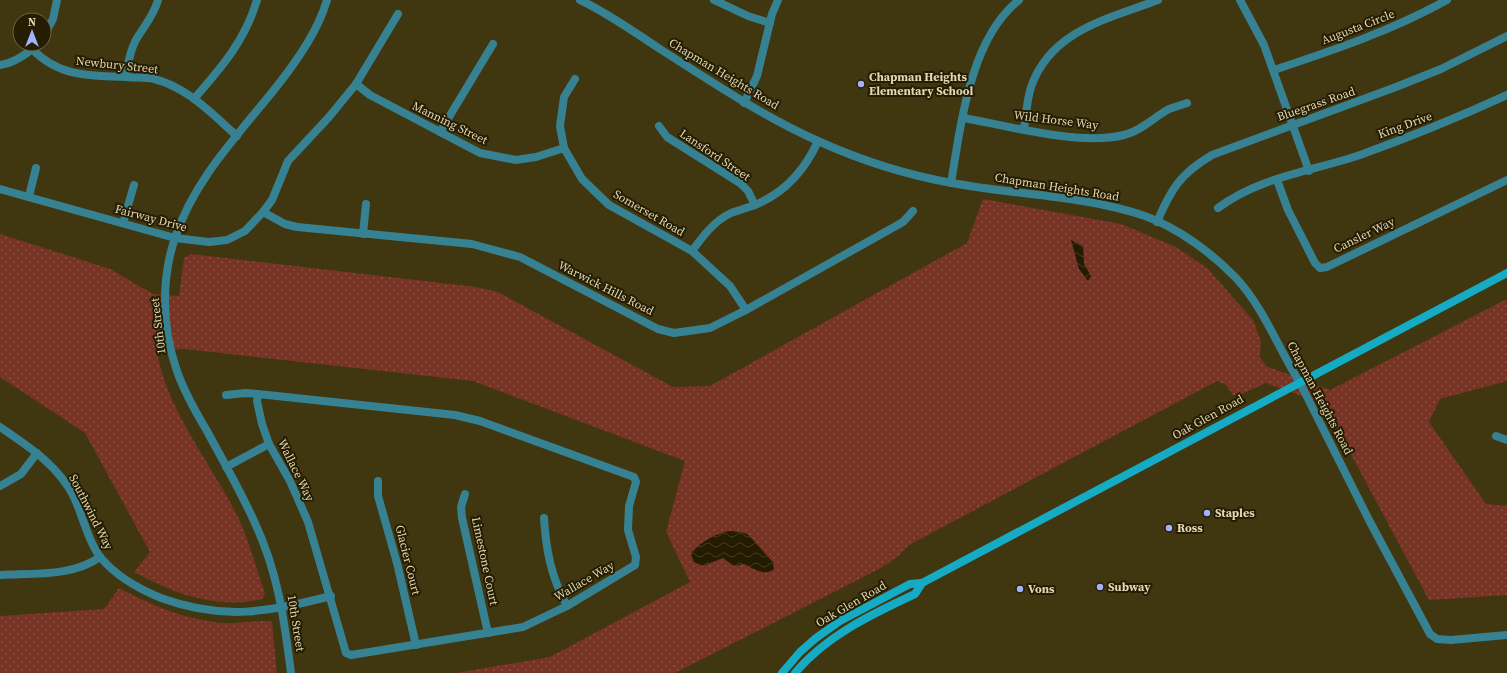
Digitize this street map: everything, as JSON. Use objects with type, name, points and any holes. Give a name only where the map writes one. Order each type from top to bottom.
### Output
[{"type":"main road","name":"Oak Glen Road","points":[[782,673],[800,652],[840,622],[910,584],[922,583],[1507,273]]},
{"type":"main road","name":"Oak Glen Road","points":[[795,673],[822,646],[843,632],[915,594],[922,583]]},
{"type":"street","points":[[52,21],[57,0]]},
{"type":"street","points":[[126,77],[128,60],[136,40],[154,13],[158,0]]},
{"type":"street","points":[[194,99],[227,61],[245,33],[257,0]]},
{"type":"street","name":"10th Street","points":[[291,673],[282,608],[276,579],[270,560],[254,521],[175,367],[169,340],[165,295],[168,263],[174,238],[193,197],[209,171],[294,64],[311,37],[324,11],[327,0]]},
{"type":"street","name":"Chapman Heights Road","points":[[580,0],[625,26],[744,103],[818,141],[905,172],[951,183],[1101,204],[1145,216],[1185,237],[1212,256],[1236,278],[1259,308],[1300,383],[1370,522],[1430,634],[1437,639],[1451,640],[1507,635]]},
{"type":"street","points":[[714,0],[748,16],[770,23]]},
{"type":"street","points":[[744,103],[757,76],[770,23],[778,0]]},
{"type":"street","points":[[951,183],[973,73],[983,48],[996,25],[1019,0]]},
{"type":"street","points":[[1024,129],[1031,87],[1042,66],[1068,37],[1081,28],[1158,0]]},
{"type":"street","points":[[1240,0],[1244,10],[1260,35],[1274,70],[1308,171]]},
{"type":"street","name":"Augusta Circle","points":[[1274,70],[1380,33],[1414,18],[1447,0]]},
{"type":"street","name":"Fairway Drive","points":[[0,189],[174,238],[209,242],[227,240],[245,231],[263,212],[272,200],[288,161],[329,117],[356,84],[398,14]]},
{"type":"street","name":"Bluegrass Road","points":[[1157,222],[1168,195],[1188,171],[1199,163],[1223,150],[1396,88],[1441,69],[1507,36]]},
{"type":"street","points":[[440,132],[493,44]]},
{"type":"street","points":[[0,65],[22,57],[28,52]]},
{"type":"street","name":"Newbury Street","points":[[38,52],[42,60],[62,70],[78,74],[153,79],[177,89],[194,99],[237,136]]},
{"type":"street","name":"Somerset Road","points":[[574,79],[564,98],[560,126],[564,148],[582,179],[609,205],[692,251],[730,286],[746,310]]},
{"type":"street","name":"Manning Street","points":[[356,84],[370,95],[480,153],[516,160],[536,157],[564,148]]},
{"type":"street","name":"King Drive","points":[[1218,208],[1234,196],[1255,186],[1360,155],[1452,121],[1507,95]]},
{"type":"street","name":"Wild Horse Way","points":[[964,118],[1024,129],[1091,138],[1114,137],[1135,131],[1170,109],[1186,103]]},
{"type":"street","name":"Lansford Street","points":[[659,126],[667,137],[740,183],[748,191],[755,205]]},
{"type":"street","points":[[692,251],[705,233],[718,222],[731,213],[755,205],[774,195],[796,177],[804,167],[818,141]]},
{"type":"street","points":[[29,196],[36,168]]},
{"type":"street","name":"Cansler Way","points":[[1277,180],[1288,210],[1315,263],[1320,268],[1327,267],[1507,180]]},
{"type":"street","points":[[124,223],[134,185]]},
{"type":"street","points":[[363,234],[366,204]]},
{"type":"street","name":"Warwick Hills Road","points":[[263,212],[285,224],[298,228],[472,244],[505,252],[520,257],[658,329],[674,333],[710,328],[746,310],[903,222],[912,211]]},
{"type":"street","name":"Wallace Way","points":[[226,396],[245,393],[258,394],[455,415],[480,421],[634,477],[636,482],[629,506],[628,530],[636,557],[635,565],[567,606],[523,626],[351,655],[346,653],[342,647],[331,596],[308,522],[290,481],[269,444],[262,424],[257,401],[258,394]]},
{"type":"street","name":"Southwind Way","points":[[0,427],[37,452],[61,476],[73,495],[90,538],[100,557],[126,581],[149,593],[182,606],[210,612],[242,613],[282,608],[331,596]]},
{"type":"street","points":[[1496,436],[1507,440]]},
{"type":"street","points":[[226,467],[269,444]]},
{"type":"street","points":[[0,486],[21,474],[37,452]]},
{"type":"street","name":"Glacier Court","points":[[378,481],[378,496],[397,563],[416,645]]},
{"type":"street","name":"Limestone Court","points":[[464,494],[461,506],[462,518],[488,633]]},
{"type":"street","points":[[544,518],[546,548],[552,574],[567,606]]},
{"type":"street","points":[[0,575],[72,570],[89,565],[100,557]]},
{"type":"shaded area","points":[[983,199],[1121,224],[1176,247],[1207,268],[1253,320],[1261,341],[1260,357],[1266,366],[1330,390],[1507,299],[1507,381],[1440,399],[1429,422],[1486,504],[1507,506],[1507,595],[1429,600],[1324,404],[1266,383],[1239,395],[1233,395],[1226,385],[1217,381],[909,545],[897,557],[881,568],[675,673],[456,673],[550,657],[690,582],[666,532],[685,461],[473,381],[185,349],[157,351],[169,393],[179,414],[237,515],[249,544],[265,593],[262,599],[245,602],[212,601],[180,593],[134,572],[150,552],[85,433],[0,377],[0,234],[110,269],[153,294],[179,296],[184,258],[191,254],[476,287],[498,292],[673,387],[710,386],[967,243]]},
{"type":"shaded area","points":[[119,588],[169,611],[195,618],[223,623],[272,622],[277,673],[0,673],[0,616],[104,609]]},
{"type":"water","points":[[1071,240],[1083,246],[1084,264],[1091,276],[1088,281],[1079,269]]},
{"type":"water","points":[[731,531],[749,535],[773,562],[774,569],[762,572],[744,564],[734,566],[723,558],[703,566],[694,562],[691,554],[698,546],[720,533]]},
{"type":"place","name":"Chapman Heights Elementary School","points":[[861,84]]},
{"type":"place","name":"Staples","points":[[1207,513]]},
{"type":"place","name":"Ross","points":[[1169,528]]},
{"type":"place","name":"Subway","points":[[1100,587]]},
{"type":"place","name":"Vons","points":[[1020,589]]}]
